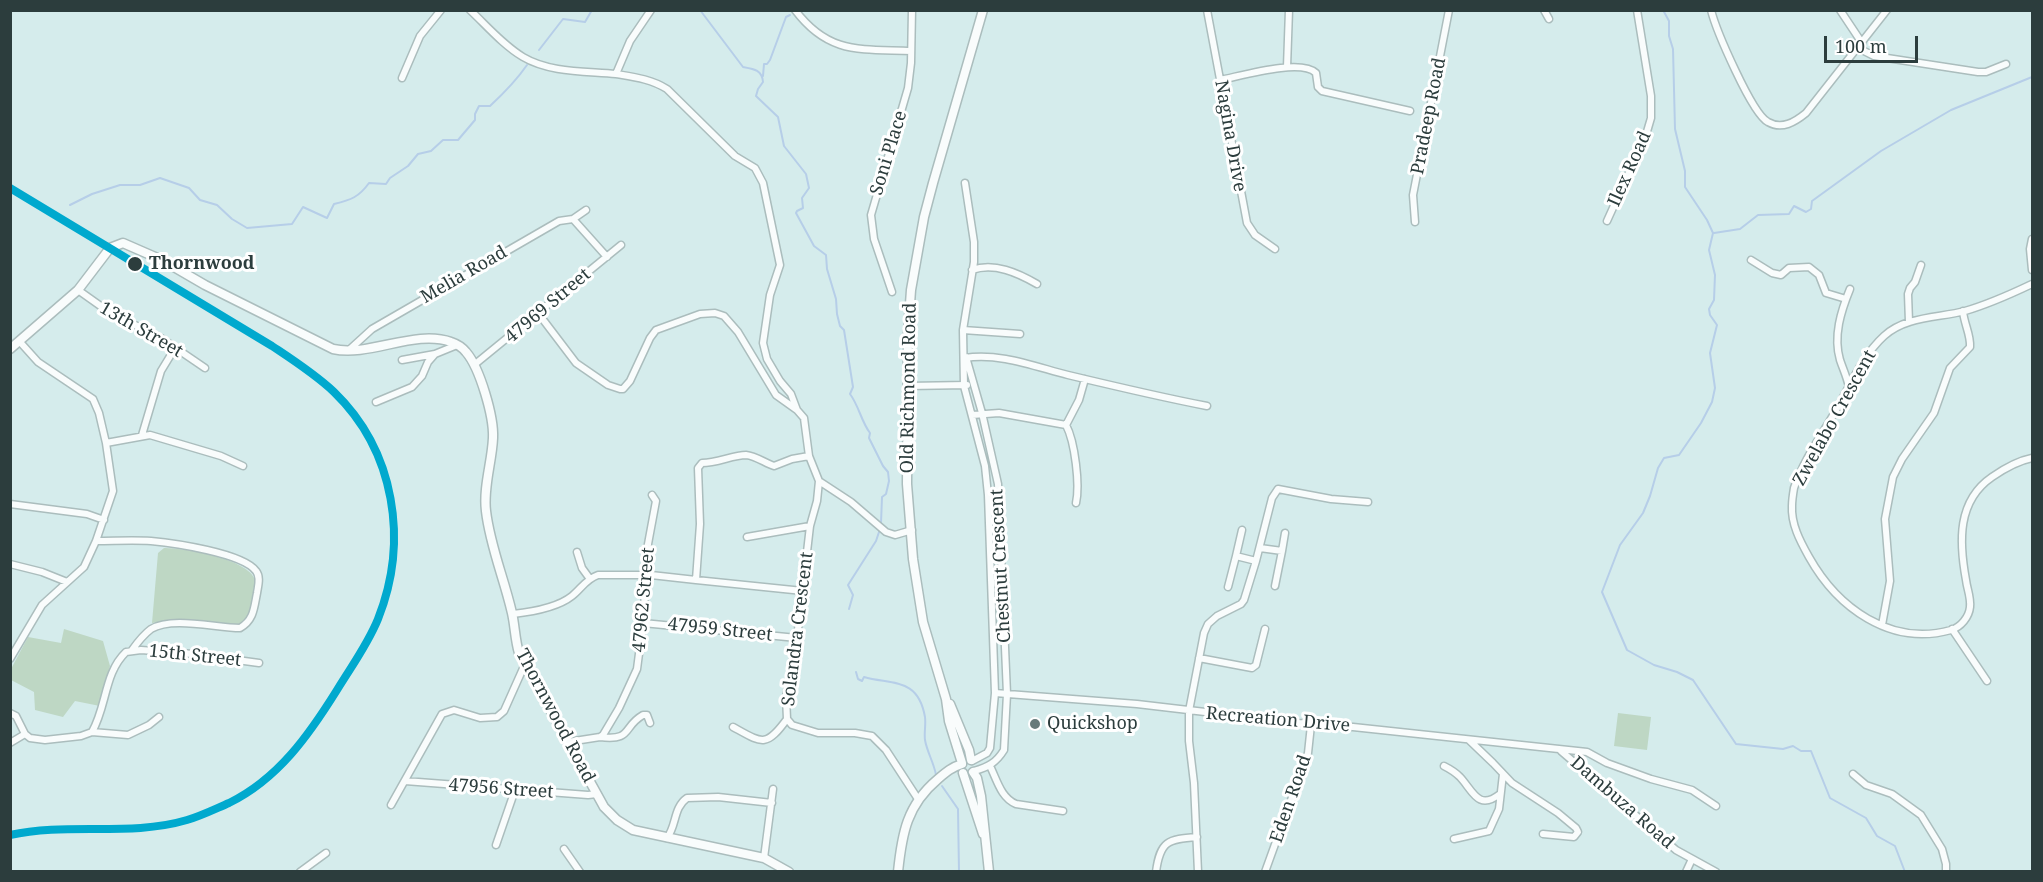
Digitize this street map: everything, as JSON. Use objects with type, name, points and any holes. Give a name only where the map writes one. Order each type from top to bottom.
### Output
[{"type":"street","points":[[402,78],[420,36],[441,10]]},
{"type":"street","points":[[470,10],[513,50],[537,64],[640,78],[662,86],[672,93],[690,114],[735,156],[755,168],[762,183],[780,265],[771,290],[763,343],[770,366],[791,394],[797,410],[806,423],[809,456],[819,480],[890,534],[895,535],[912,530]]},
{"type":"street","points":[[616,74],[630,42],[651,10]]},
{"type":"street","points":[[795,10],[822,37],[845,48],[911,51]]},
{"type":"street","name":"Soni Place","points":[[892,292],[874,239],[871,215],[908,88],[912,10]]},
{"type":"street","name":"Old Richmond Road","points":[[983,10],[924,217],[911,291],[908,332],[907,484],[913,559],[923,622],[946,699],[952,707],[967,767],[977,778],[985,825],[984,837],[989,872]]},
{"type":"street","name":"Nagina Drive","points":[[1207,10],[1247,223],[1255,235],[1275,249]]},
{"type":"street","points":[[1287,67],[1289,10]]},
{"type":"street","name":"Pradeep Road","points":[[1415,222],[1413,195],[1449,10]]},
{"type":"street","points":[[1544,10],[1549,19]]},
{"type":"street","name":"Ilex Road","points":[[1607,221],[1652,118],[1651,96],[1637,10]]},
{"type":"street","points":[[1711,10],[1724,46],[1756,111],[1767,122],[1784,125],[1798,120],[1806,113],[1887,10]]},
{"type":"street","points":[[1840,10],[1860,45],[1874,56],[1978,72],[1986,72],[2006,64]]},
{"type":"street","points":[[1220,80],[1287,67],[1308,68],[1314,70],[1318,87],[1322,91],[1410,111]]},
{"type":"street","name":"Chestnut Crescent","points":[[965,183],[974,242],[963,330],[963,348],[982,413],[998,484],[1008,694],[1004,750],[1000,758],[990,766]]},
{"type":"street","name":"Melia Road","points":[[348,350],[372,329],[457,278],[559,220],[573,219],[586,210]]},
{"type":"street","points":[[573,219],[607,257]]},
{"type":"street","points":[[2032,239],[2030,249],[2032,270]]},
{"type":"street","points":[[10,350],[78,290],[110,248],[123,243],[162,260],[230,298],[333,349],[348,350],[428,339],[449,341],[458,345]]},
{"type":"street","name":"47969 Street","points":[[474,365],[621,245]]},
{"type":"street","points":[[1752,260],[1772,273],[1781,275],[1789,268],[1809,267],[1819,275],[1826,293],[1846,299]]},
{"type":"street","points":[[1909,322],[1908,294],[1921,265]]},
{"type":"street","points":[[972,270],[982,268],[1008,270],[1037,284]]},
{"type":"street","name":"Zwelabo Crescent","points":[[1952,629],[1920,633],[1904,632],[1882,625],[1852,610],[1833,591],[1813,564],[1799,538],[1791,508],[1795,487],[1806,462],[1874,347],[1891,330],[1909,322],[1963,311],[2005,297],[2032,284]]},
{"type":"street","points":[[1849,388],[1840,360],[1838,343],[1840,315],[1850,289]]},
{"type":"street","name":"13th Street","points":[[78,290],[109,312],[160,338],[205,368]]},
{"type":"street","points":[[1882,625],[1890,580],[1885,519],[1893,477],[1902,459],[1934,413],[1950,368],[1970,347],[1963,311]]},
{"type":"street","points":[[538,313],[576,363],[615,389],[623,389],[630,381],[656,330],[700,314],[715,313],[730,322],[738,332],[776,395],[797,410]]},
{"type":"street","points":[[963,330],[1020,334]]},
{"type":"street","points":[[10,659],[36,614],[52,595],[84,567],[96,542],[113,491],[106,443],[99,412],[93,399],[38,362],[20,342]]},
{"type":"street","points":[[402,360],[435,354],[458,345]]},
{"type":"street","name":"Thornwood Road","points":[[458,345],[467,353],[474,365],[492,425],[493,437],[485,509],[495,559],[513,614],[515,640],[525,664],[597,794],[611,815],[633,830],[764,858],[789,872]]},
{"type":"street","points":[[142,435],[161,371],[175,348]]},
{"type":"street","points":[[376,402],[412,387],[422,376],[428,362],[435,354]]},
{"type":"street","points":[[965,358],[986,356],[1207,406]]},
{"type":"street","name":"Chestnut Crescent","points":[[965,358],[964,386],[985,466],[990,517],[995,693],[990,748],[987,753],[967,767]]},
{"type":"street","points":[[1066,425],[1079,400],[1085,379]]},
{"type":"street","points":[[908,386],[974,385]]},
{"type":"street","points":[[972,415],[999,413],[1066,425]]},
{"type":"street","points":[[1066,425],[1070,434],[1076,468],[1076,503]]},
{"type":"street","points":[[106,443],[150,435],[221,456],[243,466]]},
{"type":"street","points":[[696,580],[700,524],[697,488],[700,464],[720,462],[744,455],[774,465],[809,456]]},
{"type":"street","points":[[1987,681],[1952,629],[1962,624],[1970,607],[1970,595],[1961,548],[1967,507],[1981,484],[2008,466],[2032,458]]},
{"type":"street","name":"Solandra Crescent","points":[[819,480],[817,501],[810,526],[797,638],[786,697],[787,719],[792,725],[818,733],[855,733],[872,736],[886,750],[918,799]]},
{"type":"street","points":[[1198,872],[1189,711],[1204,633],[1208,624],[1244,600],[1272,498],[1278,489],[1331,499],[1368,502]]},
{"type":"street","name":"47962 Street","points":[[600,737],[619,708],[637,669],[644,623],[648,544],[656,501],[652,495]]},
{"type":"street","points":[[10,504],[87,514],[104,520]]},
{"type":"street","points":[[747,537],[810,526]]},
{"type":"street","points":[[1228,587],[1242,530]]},
{"type":"street","points":[[1275,586],[1285,533]]},
{"type":"street","points":[[92,732],[99,720],[113,666],[126,652],[132,650],[142,637],[159,626],[192,624],[240,628],[253,614],[259,584],[254,568],[240,560],[207,550],[151,542],[96,542]]},
{"type":"street","points":[[1260,548],[1282,551]]},
{"type":"street","points":[[577,552],[582,568],[590,579]]},
{"type":"street","points":[[1236,556],[1256,561]]},
{"type":"street","points":[[10,564],[42,572],[67,582]]},
{"type":"street","points":[[513,614],[564,601],[573,596],[590,579],[598,575],[610,574],[646,575],[803,591]]},
{"type":"street","name":"47959 Street","points":[[644,623],[797,638]]},
{"type":"street","points":[[1199,658],[1252,668],[1256,665],[1265,629]]},
{"type":"street","name":"15th Street","points":[[132,650],[193,654],[259,663]]},
{"type":"street","points":[[390,805],[442,714],[454,710],[480,718],[497,717],[504,711],[525,664]]},
{"type":"street","name":"Recreation Drive","points":[[995,693],[1137,704],[1311,725],[1353,727],[1560,751],[1587,752],[1607,763],[1642,776],[1692,790],[1716,806]]},
{"type":"street","points":[[10,713],[20,721],[30,738],[45,740],[81,736],[92,732],[128,735],[149,725],[159,717]]},
{"type":"street","points":[[568,742],[623,736],[643,714],[650,719],[650,723]]},
{"type":"street","points":[[733,727],[754,739],[765,740],[772,737],[787,719]]},
{"type":"street","name":"Eden Road","points":[[1264,872],[1308,753],[1311,725]]},
{"type":"street","points":[[10,743],[26,734]]},
{"type":"street","points":[[1468,740],[1518,788],[1558,813],[1578,832],[1574,837],[1543,834]]},
{"type":"street","name":"Dambuza Road","points":[[1560,751],[1676,850],[1716,872]]},
{"type":"street","points":[[1444,765],[1455,772],[1471,792],[1481,800],[1493,800],[1500,794]]},
{"type":"street","points":[[898,872],[902,835],[907,820],[918,799],[946,772],[967,767],[990,766],[1003,793],[1010,801],[1016,804],[1063,811]]},
{"type":"street","points":[[1454,838],[1489,831],[1498,809],[1503,774]]},
{"type":"street","points":[[1853,774],[1866,785],[1892,794],[1921,815],[1942,849],[1946,872]]},
{"type":"street","name":"47956 Street","points":[[405,781],[597,794]]},
{"type":"street","points":[[764,858],[773,789]]},
{"type":"street","points":[[496,845],[515,790]]},
{"type":"street","points":[[667,838],[671,833],[678,807],[687,798],[718,797],[772,803]]},
{"type":"street","points":[[1156,872],[1161,850],[1168,841],[1197,837]]},
{"type":"street","points":[[564,849],[580,872]]},
{"type":"street","points":[[305,870],[326,853]]},
{"type":"street","points":[[1686,872],[1692,859]]},
{"type":"green space","points":[[164,548],[215,556],[241,566],[250,573],[255,580],[249,618],[238,625],[184,621],[152,623],[158,553]]},
{"type":"green space","points":[[64,629],[103,641],[110,666],[100,706],[75,701],[63,717],[35,710],[34,692],[11,680],[11,669],[28,637],[61,643]]},
{"type":"green space","points":[[1618,713],[1651,717],[1647,750],[1614,746]]},
{"type":"waterway","points":[[539,50],[563,19],[585,22],[592,10]]},
{"type":"waterway","points":[[700,10],[743,67],[754,69],[761,75],[763,82],[756,96],[778,117],[784,146],[806,174],[809,188],[802,198],[803,208],[796,213],[814,246],[826,255],[837,314],[840,326],[844,330],[853,387],[850,394],[870,433],[869,438],[888,472],[889,481],[886,494],[882,497],[881,523]]},
{"type":"waterway","points":[[1663,10],[1669,21],[1669,36],[1673,49],[1675,129],[1685,171],[1685,187],[1713,233],[1709,250],[1715,275],[1714,300],[1709,309],[1717,325],[1710,353],[1715,388],[1712,402],[1701,423],[1679,455],[1664,458],[1658,468],[1643,513],[1620,545],[1602,592],[1627,650],[1654,665],[1693,680],[1736,744],[1783,749],[1793,746],[1801,751],[1811,751],[1830,798],[1866,818],[1877,836],[1895,846],[1905,872]]},
{"type":"waterway","points":[[763,76],[764,64],[770,60],[786,17],[790,15]]},
{"type":"waterway","points":[[70,205],[92,194],[120,185],[140,185],[160,178],[189,188],[200,200],[217,205],[232,219],[247,228],[292,224],[303,207],[327,218],[334,204],[354,197],[362,192],[369,183],[386,184],[390,178],[408,166],[418,154],[431,151],[443,140],[458,140],[475,120],[479,106],[490,106],[510,87],[527,65]]},
{"type":"waterway","points":[[1714,233],[1740,229],[1758,215],[1789,214],[1794,206],[1806,212],[1811,209],[1812,201],[1881,151],[1951,110],[2032,77]]},
{"type":"waterway","points":[[849,609],[853,595],[848,585],[876,541],[880,529]]},
{"type":"waterway","points":[[856,672],[858,679],[862,681],[864,677],[902,685],[916,695],[922,704],[925,717],[925,740],[936,775]]},
{"type":"waterway","points":[[942,786],[958,809],[959,872]]},
{"type":"transit line","points":[[10,188],[272,346],[327,385],[355,415],[371,441],[383,469],[394,528],[393,559],[388,589],[369,637],[326,707],[303,739],[263,782],[229,803],[192,818],[165,825],[121,829],[32,831],[10,835]]},
{"type":"place","name":"Thornwood","points":[[135,264]]},
{"type":"place","name":"Quickshop","points":[[1035,724]]}]
